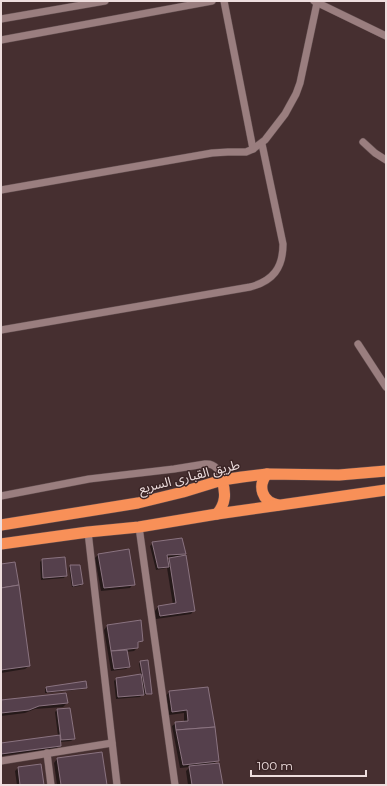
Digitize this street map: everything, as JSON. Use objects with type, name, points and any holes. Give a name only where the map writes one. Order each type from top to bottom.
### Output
[{"type":"highway","name":"طريق القبارى السريع","points":[[1,525],[138,503],[183,492],[222,480],[267,474],[339,475],[386,471]]},
{"type":"highway","points":[[267,474],[263,479],[262,490],[264,496],[268,501],[279,505]]},
{"type":"highway","points":[[217,514],[225,500],[225,490],[222,480]]},
{"type":"highway","points":[[1,544],[138,527],[217,514],[386,490]]},
{"type":"street","points":[[1,19],[105,1]]},
{"type":"street","points":[[1,40],[212,1]]},
{"type":"street","points":[[224,1],[253,149]]},
{"type":"street","points":[[1,190],[212,153],[246,152],[262,144],[285,114],[296,94],[303,72],[315,2],[386,36]]},
{"type":"street","points":[[363,142],[375,153],[386,160]]},
{"type":"street","points":[[1,330],[250,288],[260,285],[268,280],[280,264],[283,254],[283,244],[262,144]]},
{"type":"street","points":[[358,344],[386,387]]},
{"type":"street","points":[[1,496],[89,480],[205,464],[216,466],[220,472],[222,480]]},
{"type":"street","points":[[138,527],[175,785]]},
{"type":"street","points":[[88,532],[117,785]]},
{"type":"street","points":[[1,761],[112,743]]},
{"type":"street","points":[[47,754],[51,785]]},
{"type":"building","points":[[182,538],[186,554],[167,555],[169,567],[158,568],[152,542]]},
{"type":"building","points":[[129,549],[135,585],[104,588],[98,554]]},
{"type":"building","points":[[186,555],[195,611],[160,616],[158,606],[176,603],[169,558]]},
{"type":"building","points":[[65,557],[67,576],[43,578],[42,559]]},
{"type":"building","points":[[15,562],[19,585],[1,588],[1,564]]},
{"type":"building","points":[[70,565],[80,565],[83,584],[73,586]]},
{"type":"building","points":[[19,585],[30,666],[1,670],[1,588]]},
{"type":"building","points":[[141,620],[143,641],[138,642],[138,648],[111,651],[107,625]]},
{"type":"building","points":[[127,650],[130,667],[114,669],[111,651]]},
{"type":"building","points":[[148,660],[152,694],[146,694],[140,661]]},
{"type":"building","points":[[141,674],[144,695],[118,697],[116,678]]},
{"type":"building","points":[[86,681],[87,688],[47,692],[46,687]]},
{"type":"building","points":[[208,687],[215,727],[176,730],[175,722],[188,721],[187,710],[172,712],[169,691]]},
{"type":"building","points":[[66,693],[68,703],[39,706],[29,710],[1,713],[1,700]]},
{"type":"building","points":[[70,708],[75,739],[61,740],[57,709]]},
{"type":"building","points":[[215,727],[219,761],[183,765],[176,730]]},
{"type":"building","points":[[60,735],[61,746],[1,754],[1,743]]},
{"type":"building","points":[[102,752],[107,785],[61,785],[57,758]]},
{"type":"building","points":[[219,763],[223,785],[192,785],[189,766]]},
{"type":"building","points":[[41,764],[44,785],[20,785],[18,767]]}]
